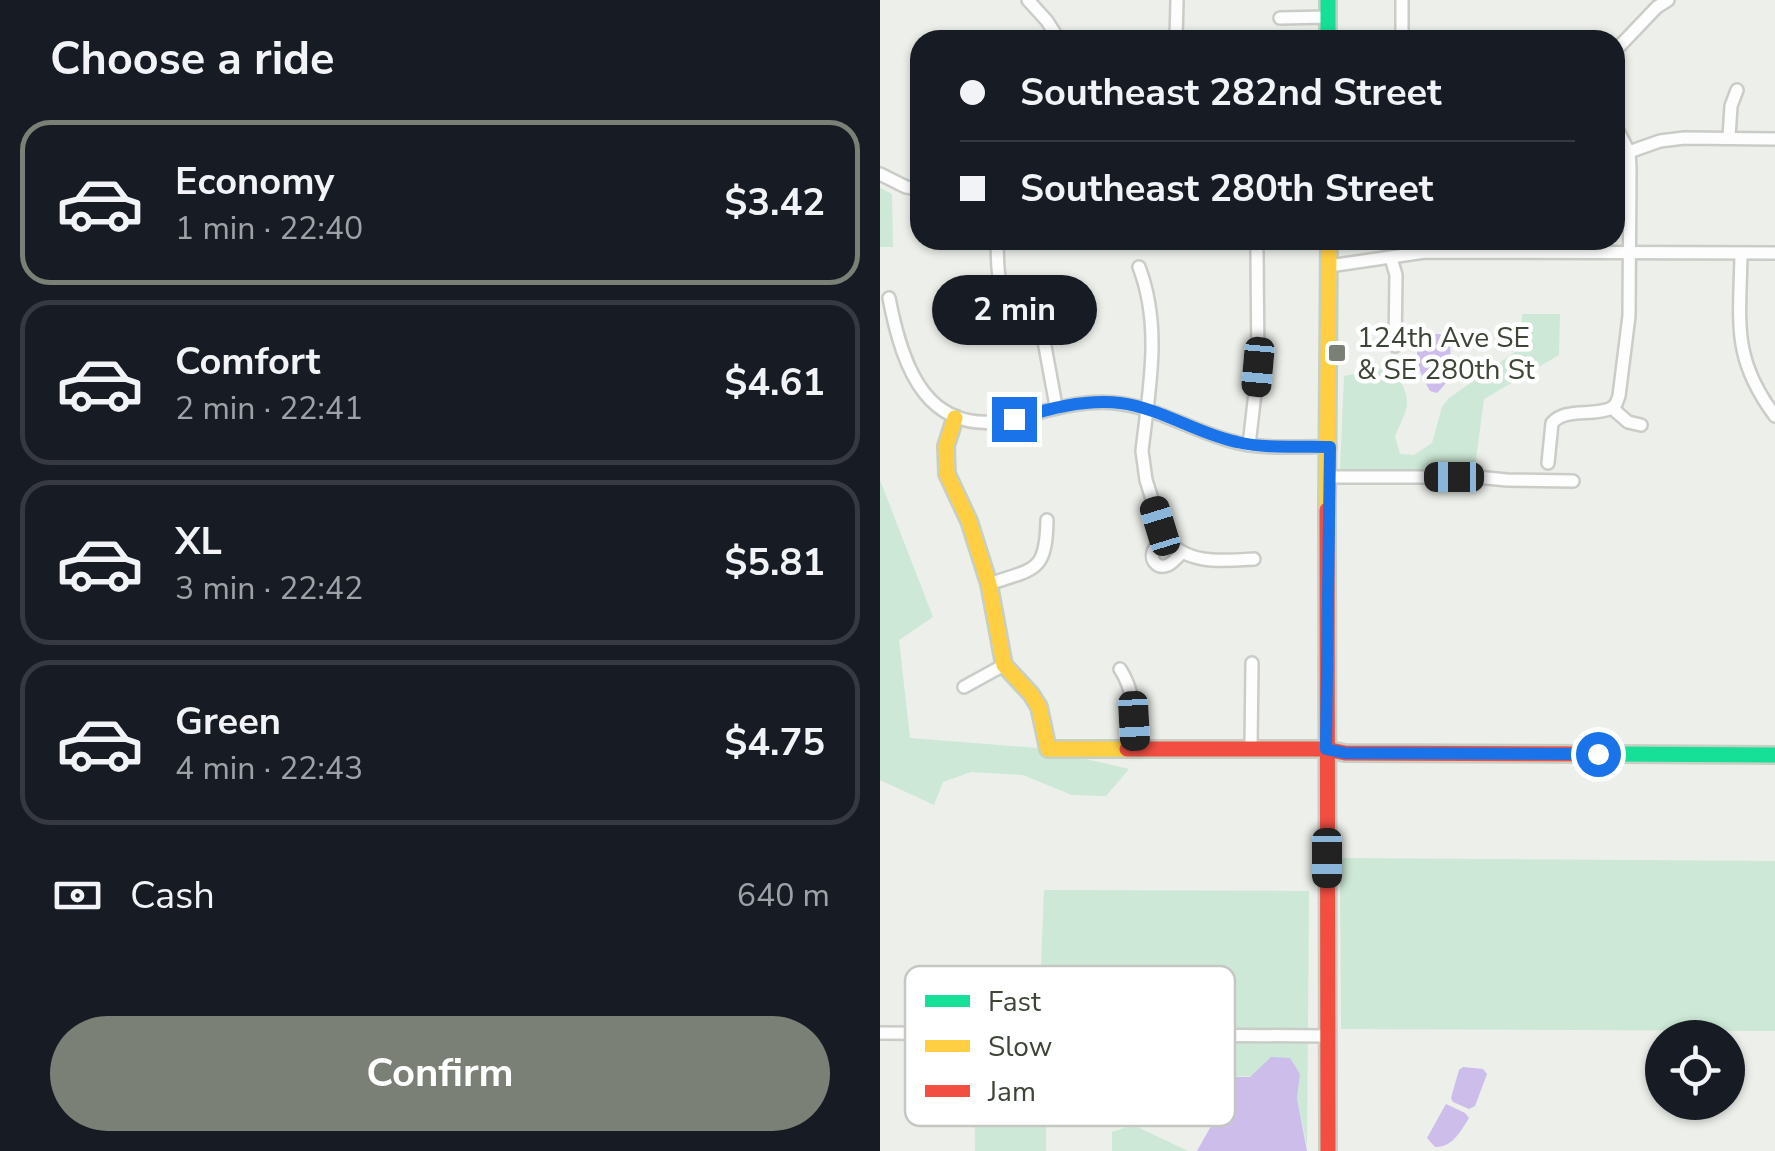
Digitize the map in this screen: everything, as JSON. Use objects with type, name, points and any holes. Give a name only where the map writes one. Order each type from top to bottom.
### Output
[{"type":"street","points":[[1176,30],[1177,0]]},
{"type":"street","points":[[1402,0],[1402,30]]},
{"type":"street","points":[[1030,1],[1053,30]]},
{"type":"street","points":[[1625,40],[1658,2]]},
{"type":"street","points":[[1280,18],[1328,8]]},
{"type":"street","points":[[1729,137],[1730,106],[1737,90]]},
{"type":"street","points":[[1629,152],[1660,141],[1684,138],[1775,139]]},
{"type":"street","points":[[1548,463],[1549,432],[1555,418],[1563,414],[1600,413],[1612,408],[1619,396],[1627,335],[1630,253],[1629,152],[1625,144]]},
{"type":"street","points":[[880,174],[910,187]]},
{"type":"street","points":[[998,250],[1001,285],[1009,301],[1038,322],[1042,330],[1056,406]]},
{"type":"street","points":[[1328,1151],[1329,250]]},
{"type":"street","points":[[1250,445],[1258,367],[1257,251]]},
{"type":"street","points":[[1329,266],[1426,252],[1775,253]]},
{"type":"street","points":[[1740,253],[1741,348],[1752,381],[1775,416]]},
{"type":"street","points":[[1391,258],[1396,275],[1395,346]]},
{"type":"street","points":[[1138,267],[1151,310],[1151,379],[1143,465],[1164,537],[1171,546],[1200,559],[1254,558]]},
{"type":"street","points":[[889,298],[908,368],[920,388],[954,418],[992,422],[1056,406],[1120,403],[1250,445],[1330,447]]},
{"type":"street","points":[[1612,408],[1628,422],[1640,425]]},
{"type":"street","points":[[954,418],[946,446],[947,474],[969,521],[989,584],[1004,664],[1032,694],[1048,749],[1775,756]]},
{"type":"street","points":[[1329,477],[1572,481]]},
{"type":"street","points":[[989,584],[1036,567],[1047,548],[1047,520]]},
{"type":"street","points":[[1164,537],[1153,552],[1155,564],[1168,566],[1182,552]]},
{"type":"street","points":[[1252,662],[1252,748]]},
{"type":"street","points":[[964,687],[1004,664]]},
{"type":"street","points":[[1120,669],[1132,694],[1135,748]]},
{"type":"street","points":[[880,1033],[905,1033]]},
{"type":"street","points":[[1235,1035],[1328,1036]]},
{"type":"green space","points":[[880,188],[892,194],[893,247],[880,247]]},
{"type":"green space","points":[[1522,314],[1560,314],[1559,355],[1484,399],[1474,474],[1340,470],[1344,376],[1395,370],[1407,403],[1395,436],[1400,454],[1414,455],[1432,443],[1442,407],[1449,398],[1521,348]]},
{"type":"green space","points":[[880,480],[933,617],[899,640],[910,738],[1038,748],[1129,769],[1106,796],[1072,795],[1023,775],[971,772],[943,782],[934,805],[880,780]]},
{"type":"green space","points":[[1340,858],[1775,861],[1775,1031],[1745,1031],[1745,1020],[1645,1020],[1645,1030],[1341,1029]]},
{"type":"green space","points":[[1044,890],[1309,891],[1307,1146],[1297,1098],[1300,1074],[1235,1077],[1235,966],[1041,966]]},
{"type":"green space","points":[[975,1126],[1046,1126],[1046,1151],[975,1151]]},
{"type":"green space","points":[[1135,1126],[1188,1151],[1112,1151],[1112,1132]]},
{"type":"shaded area","points":[[1427,334],[1440,334],[1450,345],[1448,376],[1437,393],[1430,391],[1418,362],[1418,348]]},
{"type":"shaded area","points":[[1271,1057],[1290,1058],[1300,1074],[1297,1098],[1307,1151],[1197,1151],[1211,1126],[1235,1126],[1235,1077],[1250,1077]]},
{"type":"shaded area","points":[[1463,1067],[1483,1069],[1487,1074],[1475,1106],[1469,1109],[1451,1098]]},
{"type":"shaded area","points":[[1446,1104],[1469,1118],[1451,1142],[1435,1147],[1427,1138]]},
{"type":"traffic: fast","points":[[1328,0],[1328,30]]},
{"type":"traffic: fast","points":[[1615,754],[1775,755]]},
{"type":"traffic: slow","points":[[1327,510],[1329,250]]},
{"type":"traffic: slow","points":[[955,418],[946,446],[947,474],[969,521],[989,584],[1004,665],[1039,707],[1048,749],[1127,749]]},
{"type":"traffic: jam","points":[[1327,510],[1328,1151]]},
{"type":"traffic: jam","points":[[1127,749],[1615,754]]},
{"type":"place","name":"124th Ave SE & SE 280th St","points":[[1337,353]]},
{"type":"route","points":[[1014,419],[1056,406],[1120,403],[1250,445],[1330,447],[1326,749],[1345,753],[1598,754]]}]
